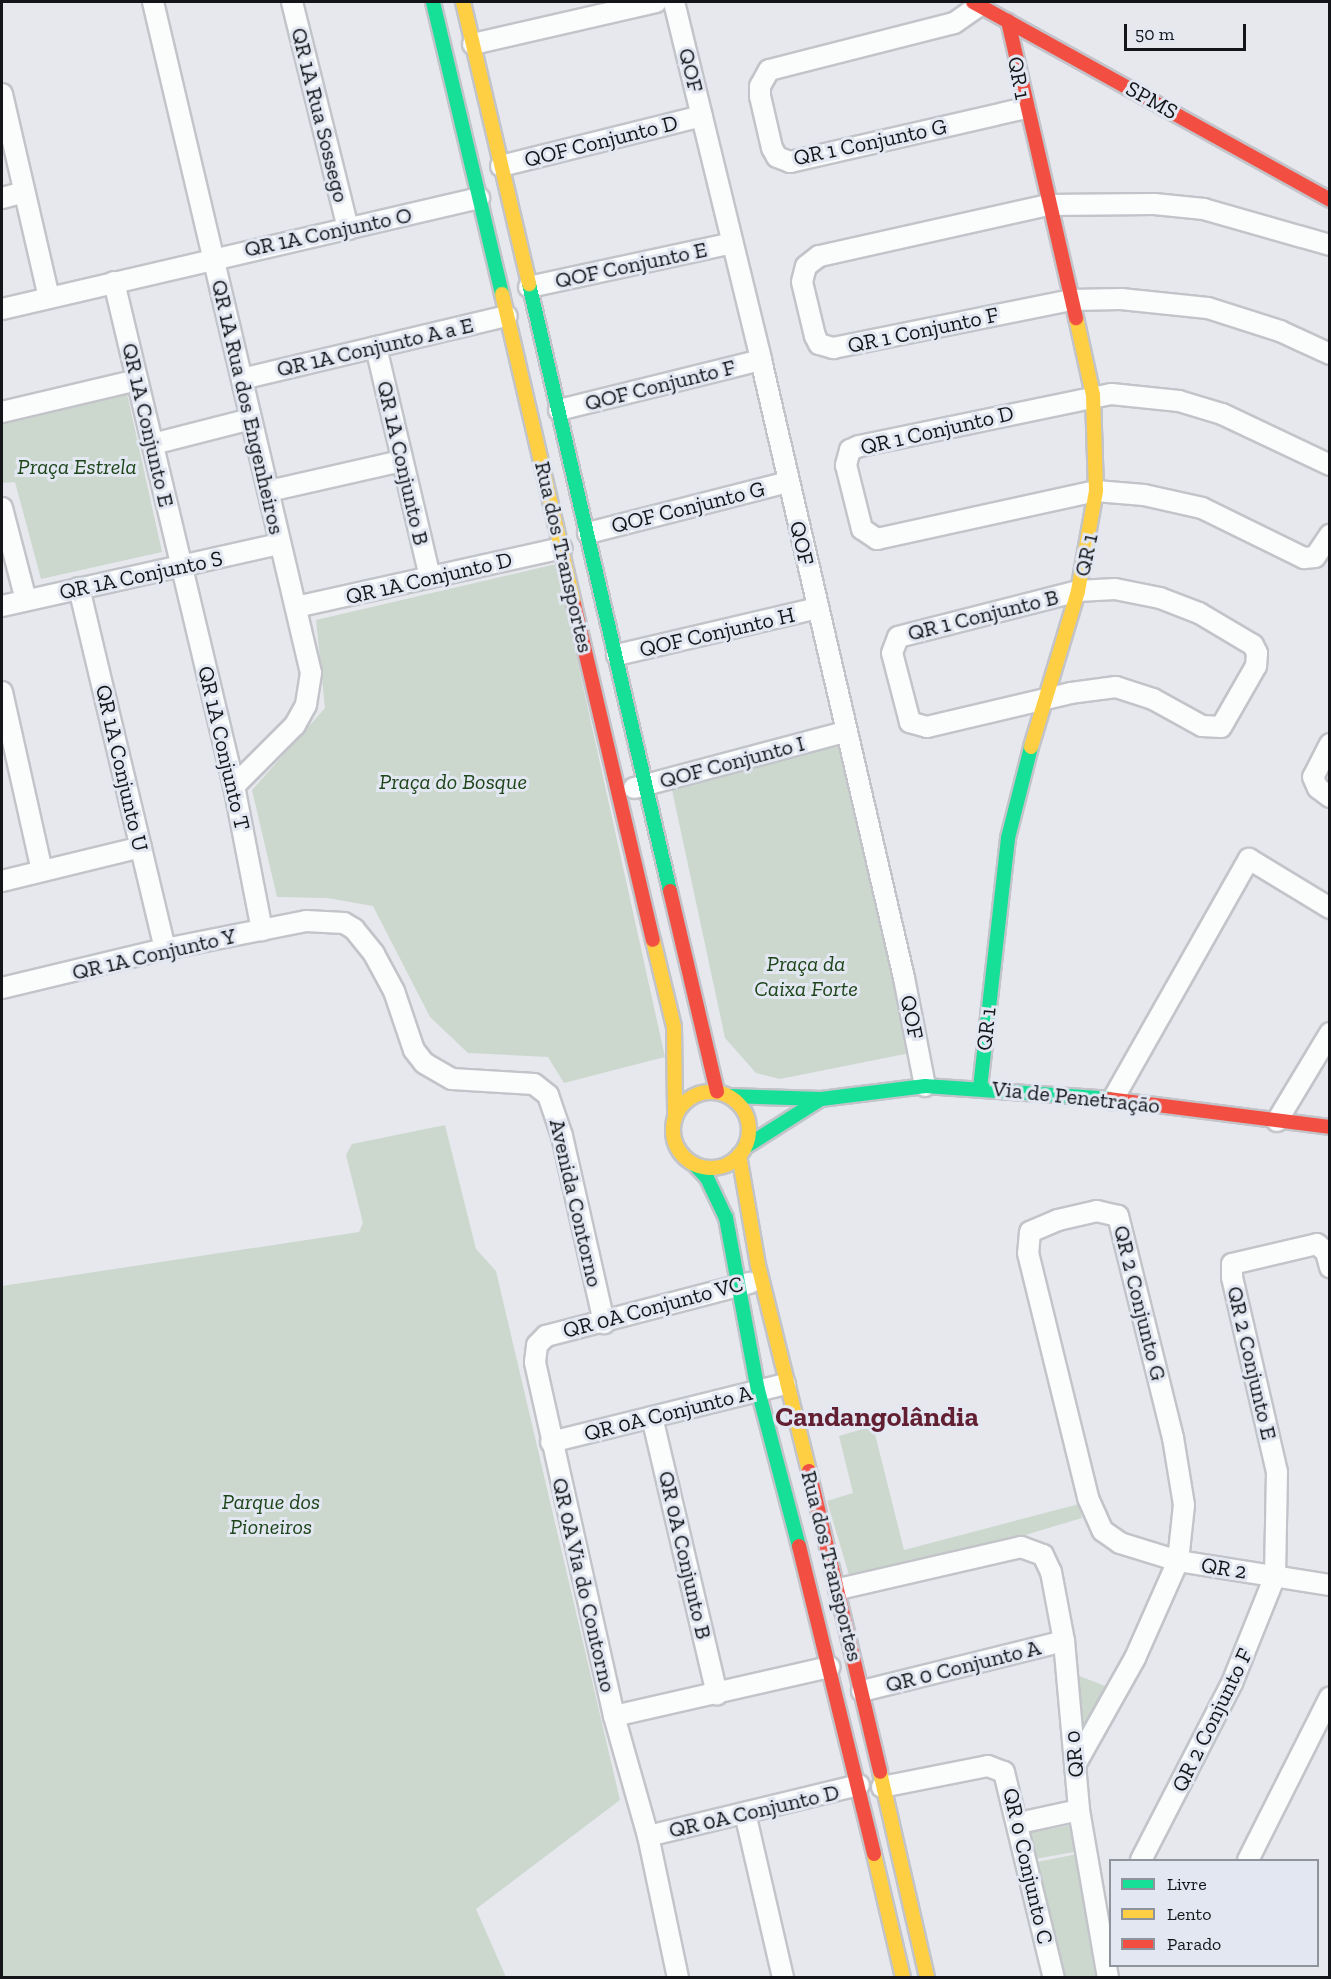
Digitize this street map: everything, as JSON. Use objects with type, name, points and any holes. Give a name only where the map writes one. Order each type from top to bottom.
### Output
[{"type":"street","name":"QR 1A Rua dos Engenheiros","points":[[153,2],[311,673],[306,705],[295,725],[234,786]]},
{"type":"street","name":"QR 1A Rua Sossego","points":[[292,2],[348,229]]},
{"type":"street","name":"Rua dos Transportes","points":[[434,2],[674,1027],[675,1114]]},
{"type":"street","name":"Rua dos Transportes","points":[[463,2],[560,410],[645,785],[723,1094]]},
{"type":"street","points":[[473,45],[618,6],[656,2]]},
{"type":"street","name":"QOF","points":[[674,2],[761,360],[845,732],[904,978],[925,1086]]},
{"type":"street","name":"SPMS","points":[[977,3],[1329,200]]},
{"type":"street","name":"QR 1 Conjunto G","points":[[977,3],[954,23],[769,70],[762,81],[760,96],[772,148],[777,157],[790,162],[1025,108]]},
{"type":"street","name":"QR 1","points":[[980,1088],[1008,838],[1044,701],[1078,591],[1096,491],[1093,395],[1025,108],[1008,21]]},
{"type":"street","points":[[2,94],[49,298]]},
{"type":"street","name":"QOF Conjunto D","points":[[501,166],[702,116]]},
{"type":"street","points":[[2,198],[24,192]]},
{"type":"street","name":"QR 1A Conjunto O","points":[[2,309],[213,257],[348,229],[479,198]]},
{"type":"street","name":"QR 1 Conjunto F","points":[[1329,245],[1204,209],[1154,204],[1048,205],[819,256],[806,266],[802,282],[815,336],[826,347],[843,347],[1071,300],[1166,302],[1208,308],[1280,331],[1329,354]]},
{"type":"street","name":"QOF Conjunto E","points":[[529,287],[732,243]]},
{"type":"street","name":"QR 1A Conjunto E","points":[[114,282],[181,567]]},
{"type":"street","name":"QR 1A Conjunto A a E","points":[[242,379],[507,316]]},
{"type":"street","name":"QR 1A Conjunto B","points":[[376,348],[430,578]]},
{"type":"street","name":"QOF Conjunto F","points":[[560,410],[761,360]]},
{"type":"street","points":[[2,412],[137,380]]},
{"type":"street","points":[[1093,395],[1179,401],[1222,414],[1329,465]]},
{"type":"street","name":"QR 1 Conjunto D","points":[[1093,395],[860,446],[850,450],[846,465],[862,529],[877,539],[1096,491]]},
{"type":"street","points":[[153,444],[251,419]]},
{"type":"street","points":[[540,452],[568,445]]},
{"type":"street","points":[[268,491],[401,460]]},
{"type":"street","name":"QOF Conjunto G","points":[[588,533],[788,482]]},
{"type":"street","points":[[1096,491],[1144,495],[1202,508],[1304,558],[1315,556],[1329,535]]},
{"type":"street","points":[[2,508],[26,600]]},
{"type":"street","name":"QR 1A Conjunto S","points":[[2,606],[280,544]]},
{"type":"street","name":"QR 1A Conjunto D","points":[[296,607],[562,548]]},
{"type":"street","name":"QR 1A Conjunto T","points":[[181,567],[234,786],[262,930]]},
{"type":"street","name":"QR 1A Conjunto U","points":[[79,588],[165,949]]},
{"type":"street","points":[[1044,701],[1116,687],[1134,691],[1202,726],[1216,730],[1226,723],[1256,666],[1257,653],[1253,645],[1199,613],[1136,592],[1078,591]]},
{"type":"street","name":"QR 1 Conjunto B","points":[[1044,701],[927,727],[914,725],[906,716],[893,647],[905,633],[1078,591]]},
{"type":"street","name":"QOF Conjunto H","points":[[616,655],[817,608]]},
{"type":"street","points":[[2,692],[42,872]]},
{"type":"street","name":"QOF Conjunto I","points":[[620,793],[845,732]]},
{"type":"street","points":[[1329,744],[1313,777],[1318,788],[1329,797]]},
{"type":"street","points":[[2,881],[141,847]]},
{"type":"street","points":[[1113,1099],[1249,859],[1329,908]]},
{"type":"street","name":"Avenida Contorno","points":[[306,921],[330,919],[354,928],[394,991],[414,1050],[438,1075],[471,1083],[534,1084],[548,1095],[562,1136],[604,1323]]},
{"type":"street","name":"QR 1A Conjunto Y","points":[[2,988],[165,949],[306,921]]},
{"type":"street","points":[[1277,1121],[1329,1034]]},
{"type":"street","name":"Via de Penetração","points":[[723,1094],[821,1099],[925,1086],[980,1088],[1113,1099],[1329,1127]]},
{"type":"street","points":[[700,1093],[723,1094],[747,1118],[742,1151],[719,1167],[695,1165],[683,1156],[675,1144],[675,1114],[686,1101],[700,1093]]},
{"type":"street","name":"Via de Penetração","points":[[742,1151],[821,1099]]},
{"type":"street","name":"Rua dos Transportes","points":[[742,1151],[761,1278],[785,1384],[839,1589],[882,1787],[927,1977]]},
{"type":"street","name":"Rua dos Transportes","points":[[695,1165],[707,1178],[726,1218],[741,1287],[758,1390],[824,1640],[903,1977]]},
{"type":"street","name":"QR 2 Conjunto G","points":[[1120,1543],[1096,1520],[1088,1498],[1027,1245],[1030,1232],[1038,1227],[1097,1210],[1115,1212],[1121,1222],[1173,1438],[1184,1505],[1178,1560]]},
{"type":"street","name":"QR 2 Conjunto E","points":[[1275,1576],[1277,1472],[1232,1277],[1232,1264],[1317,1244],[1326,1252],[1329,1267]]},
{"type":"street","name":"QR 0A Conjunto VC","points":[[546,1336],[741,1287],[761,1278]]},
{"type":"street","name":"QR 0A Via do Contorno","points":[[546,1336],[537,1345],[535,1362],[551,1442],[614,1716],[648,1836],[678,1977]]},
{"type":"street","name":"QR 0A Conjunto A","points":[[551,1442],[785,1384]]},
{"type":"street","name":"QR 0A Conjunto B","points":[[652,1417],[717,1694]]},
{"type":"street","name":"QR 2","points":[[1120,1543],[1178,1560],[1329,1585]]},
{"type":"street","name":"QR 0","points":[[839,1589],[1021,1547],[1037,1550],[1047,1564],[1064,1641],[1079,1810],[1108,1977]]},
{"type":"street","points":[[1075,1765],[1135,1658],[1178,1560]]},
{"type":"street","name":"QR 2 Conjunto F","points":[[1142,1859],[1237,1672],[1275,1576]]},
{"type":"street","points":[[824,1640],[849,1633]]},
{"type":"street","name":"QR 0 Conjunto A","points":[[862,1690],[1064,1641]]},
{"type":"street","points":[[614,1716],[830,1667]]},
{"type":"street","points":[[1248,1859],[1329,1697]]},
{"type":"street","name":"QR 0 Conjunto C","points":[[882,1787],[988,1766],[1004,1772],[1019,1822],[1054,1977]]},
{"type":"street","name":"QR 0A Conjunto D","points":[[648,1836],[859,1785]]},
{"type":"street","points":[[1019,1822],[1079,1810]]},
{"type":"street","points":[[746,1813],[783,1977]]},
{"type":"green space","name":"Praça Estrela","points":[[126,389],[162,552],[41,579],[15,482],[2,483],[2,420]]},
{"type":"green space","name":"Praça do Bosque","points":[[556,564],[665,1057],[564,1083],[548,1057],[468,1053],[430,1017],[373,906],[327,898],[277,897],[252,790],[325,708],[316,620]]},
{"type":"green space","name":"Praça da Caixa Forte","points":[[840,730],[920,1051],[780,1079],[756,1073],[725,1038],[669,776]]},
{"type":"green space","name":"Parque dos Pioneiros","points":[[445,1125],[476,1249],[496,1271],[620,1800],[476,1909],[506,1977],[2,1977],[2,1286],[359,1232],[363,1223],[346,1155],[352,1144]]},
{"type":"green space","points":[[873,1426],[904,1550],[1079,1504],[1082,1518],[912,1569],[861,1580],[849,1575],[827,1501],[853,1493],[839,1436]]},
{"type":"green space","points":[[1074,1674],[1113,1689],[1078,1751]]},
{"type":"green space","points":[[1072,1825],[1077,1852],[1030,1860],[1026,1833]]},
{"type":"green space","points":[[1077,1854],[1100,1977],[1060,1977],[1032,1863]]},
{"type":"traffic: fast","points":[[433,2],[502,294]]},
{"type":"traffic: fast","points":[[529,284],[670,891]]},
{"type":"traffic: fast","points":[[980,1088],[1008,838],[1031,747]]},
{"type":"traffic: fast","points":[[729,1096],[821,1099],[925,1086],[1109,1099]]},
{"type":"traffic: fast","points":[[745,1147],[821,1099]]},
{"type":"traffic: fast","points":[[695,1165],[707,1178],[726,1218],[758,1390],[799,1546]]},
{"type":"traffic: slow","points":[[463,2],[529,284]]},
{"type":"traffic: slow","points":[[502,294],[574,604]]},
{"type":"traffic: slow","points":[[1031,747],[1078,591],[1096,491],[1093,395],[1076,318]]},
{"type":"traffic: slow","points":[[653,940],[674,1027],[675,1115]]},
{"type":"traffic: slow","points":[[711,1092],[725,1095],[738,1103],[746,1116],[749,1130],[746,1144],[738,1157],[725,1165],[711,1168],[697,1165],[684,1157],[676,1144],[673,1130],[676,1116],[684,1103],[697,1095],[711,1092]]},
{"type":"traffic: slow","points":[[739,1155],[758,1265],[809,1471]]},
{"type":"traffic: slow","points":[[880,1772],[927,1978]]},
{"type":"traffic: slow","points":[[874,1854],[903,1978]]},
{"type":"traffic: jam","points":[[973,2],[1330,200]]},
{"type":"traffic: jam","points":[[1008,21],[1076,318]]},
{"type":"traffic: jam","points":[[574,604],[653,940]]},
{"type":"traffic: jam","points":[[670,891],[717,1092]]},
{"type":"traffic: jam","points":[[1109,1099],[1330,1127]]},
{"type":"traffic: jam","points":[[809,1471],[880,1772]]},
{"type":"traffic: jam","points":[[799,1546],[874,1854]]},
{"type":"district","name":"Candangolândia","points":[[877,1417]]}]
